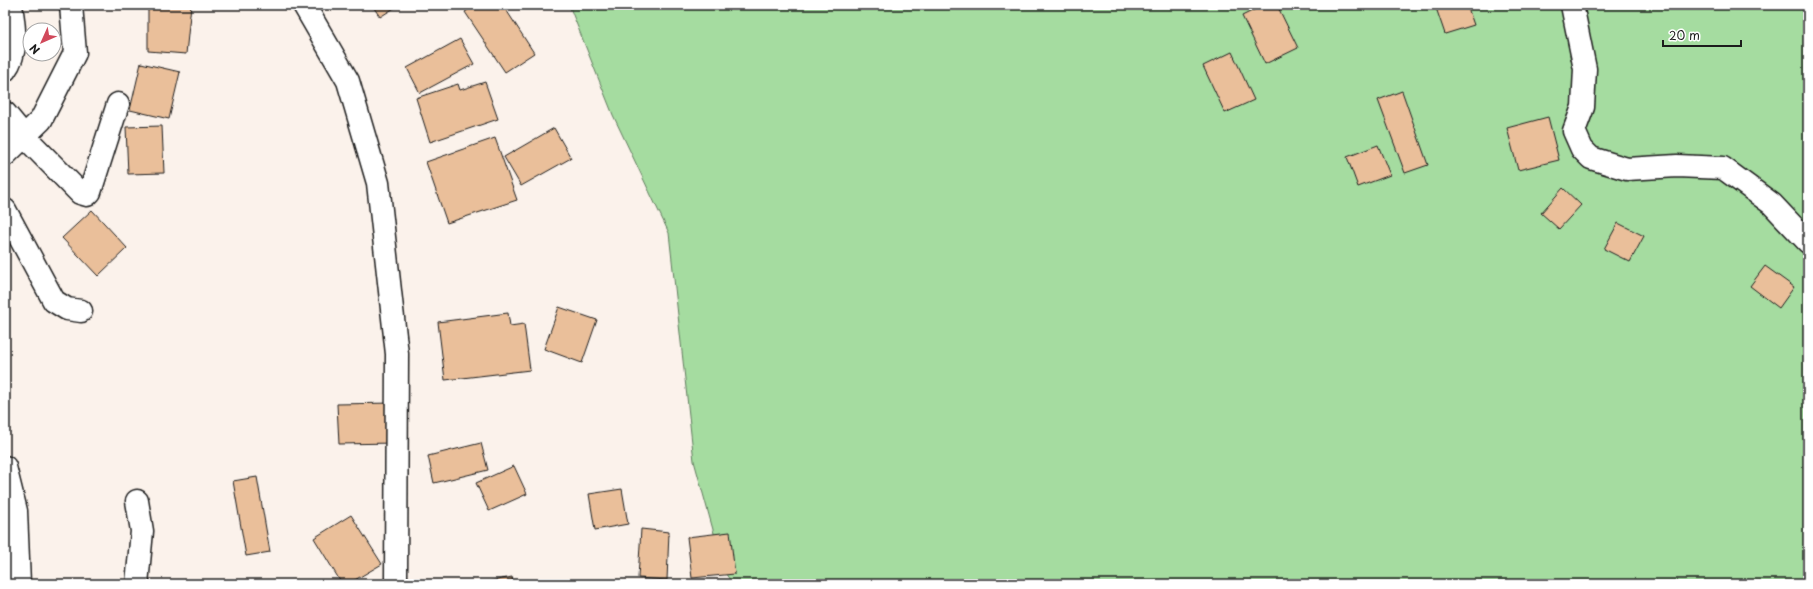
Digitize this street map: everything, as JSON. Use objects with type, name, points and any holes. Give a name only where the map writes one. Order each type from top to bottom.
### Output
[{"type":"street","points":[[5,70],[14,50],[11,5]]},
{"type":"street","points":[[5,155],[41,120],[75,53],[71,5]]},
{"type":"street","points":[[304,5],[348,81],[378,183],[397,354],[396,584]]},
{"type":"street","points":[[1572,5],[1585,69],[1583,107],[1574,132],[1582,149],[1591,158],[1627,169],[1677,166],[1723,168],[1772,204],[1808,242]]},
{"type":"street","points":[[5,113],[24,136],[80,192],[87,196],[90,192],[118,104]]},
{"type":"street","points":[[5,210],[54,301],[67,309],[80,311]]},
{"type":"street","points":[[5,467],[16,511],[19,584]]},
{"type":"street","points":[[137,501],[142,530],[137,584]]},
{"type":"green space","points":[[569,5],[1808,5],[1808,584],[733,584],[725,573],[694,461],[669,233],[613,115]]},
{"type":"building","points":[[148,5],[191,5],[186,54],[148,51]]},
{"type":"building","points":[[372,5],[399,5],[380,17]]},
{"type":"building","points":[[475,5],[503,5],[534,53],[505,72],[465,12]]},
{"type":"building","points":[[1264,5],[1277,5],[1298,48],[1265,64],[1242,16]]},
{"type":"building","points":[[1435,5],[1467,5],[1474,25],[1445,34]]},
{"type":"building","points":[[460,39],[474,64],[420,93],[407,68]]},
{"type":"building","points":[[1232,52],[1254,100],[1225,113],[1203,66]]},
{"type":"building","points":[[141,63],[180,72],[169,119],[130,110]]},
{"type":"building","points":[[485,82],[498,119],[430,142],[416,98],[458,84],[460,90]]},
{"type":"building","points":[[1402,91],[1428,165],[1405,173],[1378,100]]},
{"type":"building","points":[[1548,117],[1559,160],[1518,170],[1507,128]]},
{"type":"building","points":[[162,126],[164,173],[128,174],[126,127]]},
{"type":"building","points":[[554,128],[571,158],[521,186],[504,157]]},
{"type":"building","points":[[495,138],[517,200],[447,223],[426,162]]},
{"type":"building","points":[[1378,145],[1390,175],[1358,187],[1347,157]]},
{"type":"building","points":[[1563,188],[1581,205],[1559,229],[1541,213]]},
{"type":"building","points":[[92,210],[127,248],[98,276],[62,238]]},
{"type":"building","points":[[1618,223],[1644,236],[1630,262],[1604,249]]},
{"type":"building","points":[[1765,266],[1794,287],[1779,308],[1750,286]]},
{"type":"building","points":[[559,307],[597,320],[582,363],[544,349]]},
{"type":"building","points":[[508,313],[510,326],[524,324],[530,370],[445,380],[438,322]]},
{"type":"building","points":[[393,403],[394,443],[339,444],[337,404]]},
{"type":"building","points":[[481,443],[488,470],[434,483],[428,456]]},
{"type":"building","points":[[514,466],[527,494],[489,511],[476,483]]},
{"type":"building","points":[[257,477],[270,552],[246,556],[233,481]]},
{"type":"building","points":[[622,489],[628,524],[595,530],[589,494]]},
{"type":"building","points":[[351,515],[382,564],[348,584],[342,584],[314,538]]},
{"type":"building","points":[[641,529],[669,532],[667,580],[638,578]]},
{"type":"building","points":[[730,532],[735,574],[692,578],[687,537]]},
{"type":"building","points":[[512,577],[513,584],[477,584]]}]
